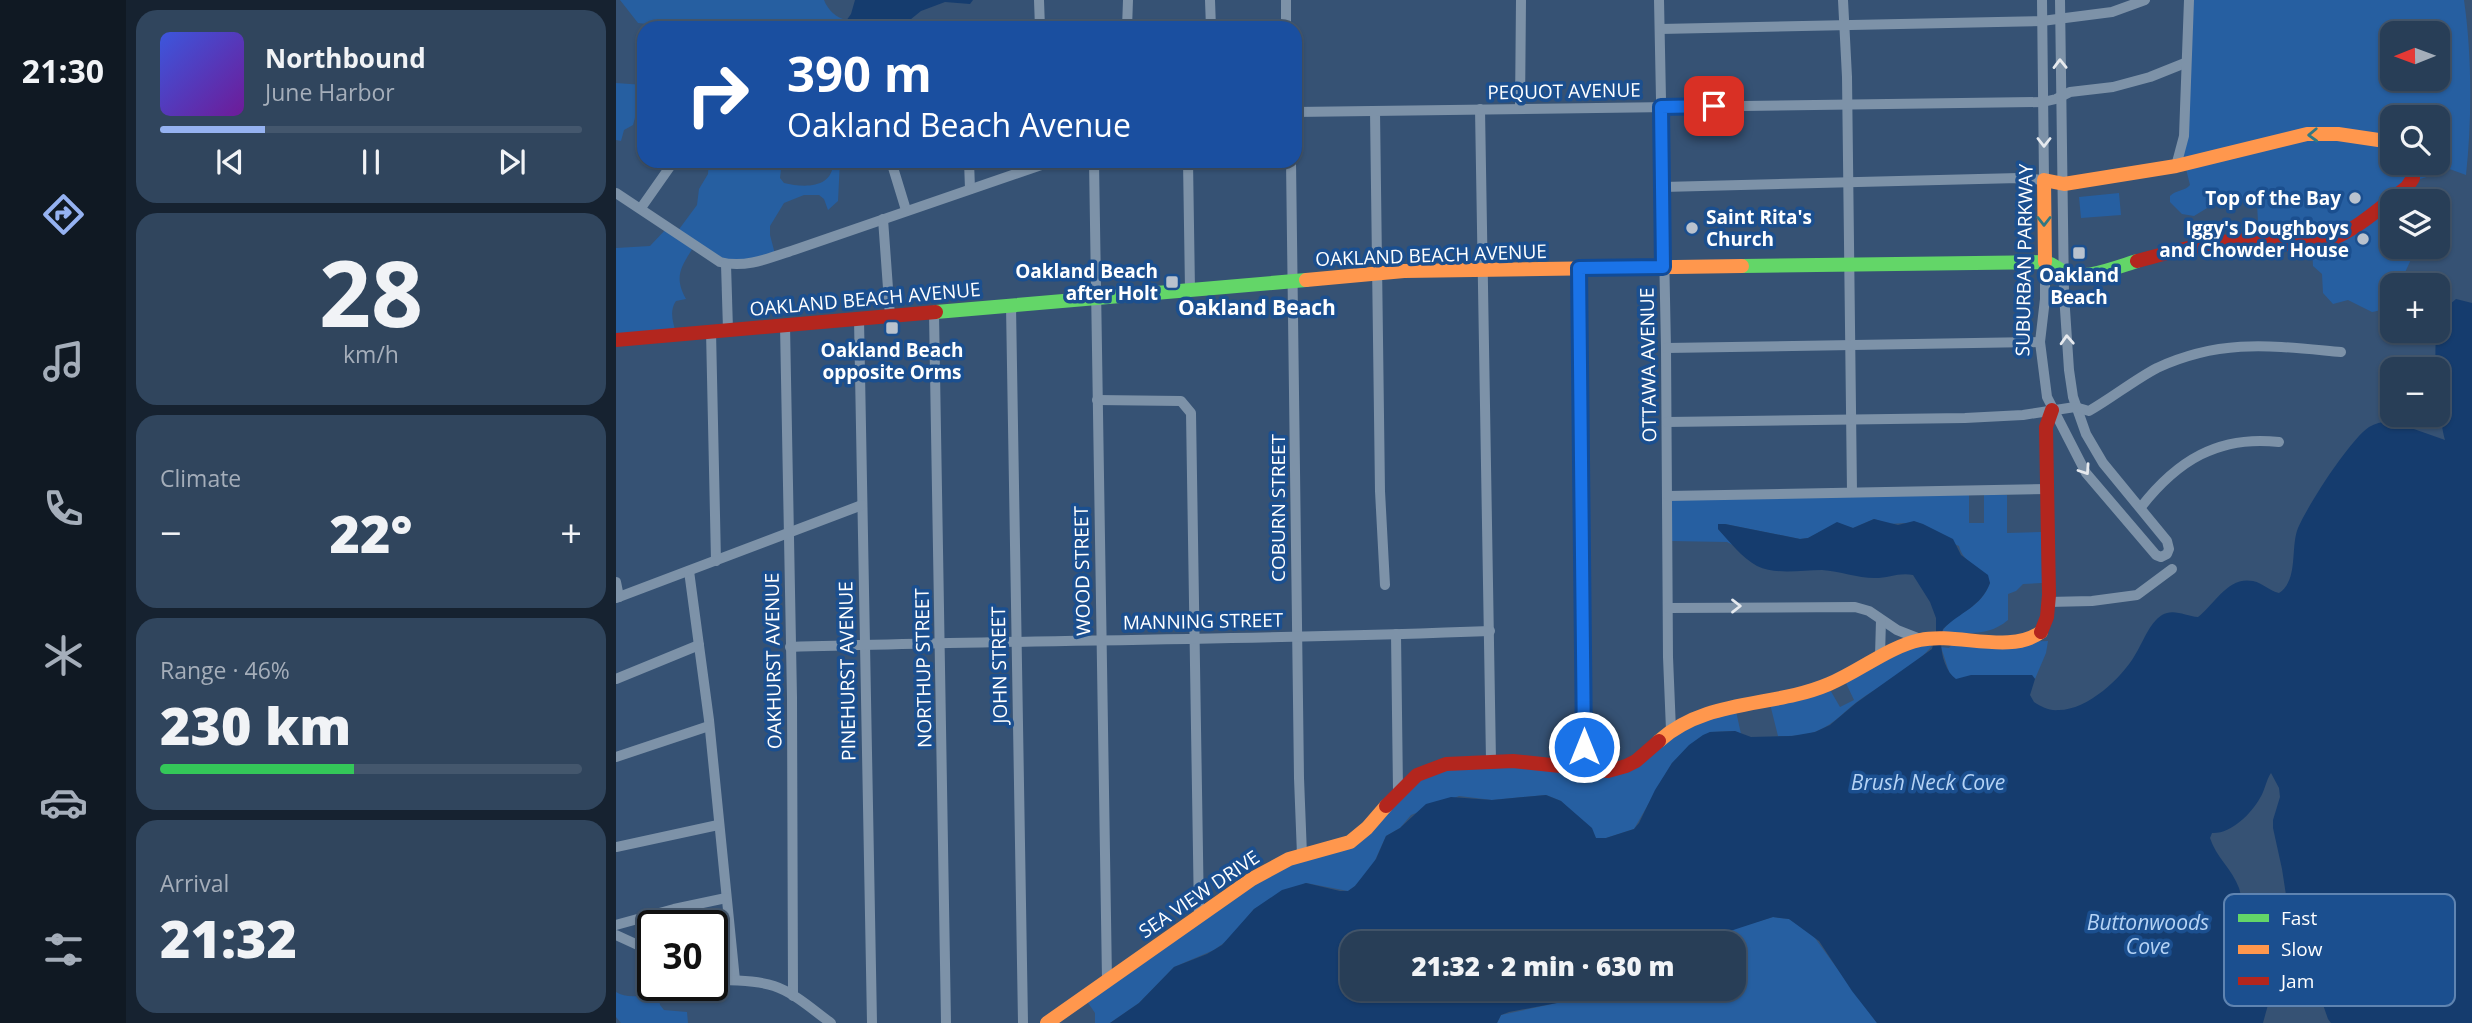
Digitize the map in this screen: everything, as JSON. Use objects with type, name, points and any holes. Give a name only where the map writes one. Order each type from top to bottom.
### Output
[{"type":"street","points":[[1039,0],[1040,21]]},
{"type":"street","points":[[1127,21],[1128,0]]},
{"type":"street","points":[[1210,0],[1211,21]]},
{"type":"street","points":[[1286,0],[1286,21]]},
{"type":"street","points":[[1520,108],[1521,0]]},
{"type":"street","name":"OTTAWA AVENUE","points":[[1659,0],[1671,730]]},
{"type":"street","points":[[1843,0],[1852,492]]},
{"type":"street","name":"SUBURBAN PARKWAY","points":[[2042,0],[2045,299],[2040,342],[2047,397],[2086,473],[2156,555],[2161,557],[2168,554],[2167,541],[2103,463],[2086,434],[2075,407],[2068,370],[2060,0]]},
{"type":"street","points":[[1660,29],[2060,20],[2112,12],[2145,0]]},
{"type":"street","points":[[2176,166],[2184,135],[2189,0]]},
{"type":"street","name":"PEQUOT AVENUE","points":[[1302,112],[2043,102],[2070,92],[2126,83],[2185,63]]},
{"type":"street","points":[[1480,109],[1491,761]]},
{"type":"street","points":[[1375,111],[1380,491],[1385,585]]},
{"type":"street","points":[[1663,187],[2033,178],[2064,184],[2176,166],[2299,135],[2339,134],[2380,140]]},
{"type":"street","points":[[641,208],[669,168]]},
{"type":"street","points":[[893,168],[906,211]]},
{"type":"street","points":[[969,168],[970,189]]},
{"type":"street","points":[[617,195],[726,264],[754,262],[1028,168]]},
{"type":"street","name":"WOOD STREET","points":[[1094,168],[1107,980]]},
{"type":"street","points":[[1188,168],[1190,290]]},
{"type":"street","name":"COBURN STREET","points":[[1291,168],[1302,855]]},
{"type":"street","name":"OAKLAND BEACH AVENUE","points":[[616,340],[1377,273],[2045,262],[2057,265],[2065,273],[2092,275],[2203,243],[2249,240],[2295,244],[2325,242],[2347,232],[2407,187],[2413,175]]},
{"type":"street","points":[[884,219],[890,316]]},
{"type":"street","points":[[726,264],[728,330]]},
{"type":"street","points":[[1579,268],[1584,771]]},
{"type":"street","name":"JOHN STREET","points":[[1011,306],[1023,1023]]},
{"type":"street","name":"NORTHUP STREET","points":[[934,313],[946,1023]]},
{"type":"street","name":"PINEHURST AVENUE","points":[[859,319],[872,1023]]},
{"type":"street","name":"OAKHURST AVENUE","points":[[785,326],[793,996]]},
{"type":"street","points":[[711,331],[716,561]]},
{"type":"street","points":[[1666,348],[2040,342]]},
{"type":"street","points":[[1667,422],[2023,415],[2075,407],[2089,411],[2156,369],[2214,350],[2260,345],[2342,352]]},
{"type":"street","points":[[1097,400],[1181,401],[1186,404],[1192,419],[1199,916]]},
{"type":"street","name":"SUBURBAN PARKWAY","points":[[2048,602],[2050,555],[2046,427],[2052,410]]},
{"type":"street","points":[[2141,507],[2171,473],[2195,456],[2219,447],[2245,442],[2278,442]]},
{"type":"street","points":[[1668,496],[2046,489]]},
{"type":"street","points":[[616,582],[617,597],[862,505]]},
{"type":"street","points":[[2048,602],[2092,601],[2137,595],[2172,569]]},
{"type":"street","points":[[689,571],[709,726],[735,980]]},
{"type":"street","name":"SEA VIEW DRIVE","points":[[1047,1023],[1268,869],[1302,855],[1354,840],[1398,791],[1427,770],[1442,765],[1491,761],[1552,764],[1602,772],[1626,766],[1688,720],[1714,711],[1818,689],[1855,672],[1880,656],[1926,639],[1989,641],[2032,638],[2041,633],[2047,623],[2048,602]]},
{"type":"street","points":[[1668,607],[1835,606],[1862,609],[1897,630],[1926,639]]},
{"type":"street","points":[[1880,656],[1881,620]]},
{"type":"street","name":"MANNING STREET","points":[[790,647],[939,642],[1195,640],[1490,631]]},
{"type":"street","points":[[1396,634],[1398,791]]},
{"type":"street","points":[[616,678],[699,646]]},
{"type":"street","points":[[616,757],[709,726]]},
{"type":"street","points":[[616,847],[718,825]]},
{"type":"street","points":[[616,925],[726,898]]},
{"type":"street","points":[[616,935],[637,945]]},
{"type":"street","points":[[728,979],[776,986],[831,1023]]},
{"type":"shaded area","points":[[620,0],[824,0],[833,13],[847,20],[846,21],[637,22]]},
{"type":"shaded area","points":[[2191,0],[2464,0],[2470,88],[2466,175],[2450,169],[2450,105],[2380,105],[2380,175],[2433,175],[2420,179],[2407,189],[2380,189],[2380,259],[2411,259],[2405,273],[2380,273],[2380,310],[2372,312],[2348,300],[2333,304],[2323,293],[2322,274],[2313,266],[2312,245],[2259,241],[2257,203],[2245,199],[2217,202],[2194,216],[2182,214],[2170,202],[2170,196],[2190,185],[2182,153]]},
{"type":"shaded area","points":[[616,83],[637,84],[637,114],[633,125],[624,130],[621,141],[616,140]]},
{"type":"shaded area","points":[[708,168],[781,168],[780,178],[784,183],[809,186],[823,182],[829,177],[832,168],[840,168],[838,201],[828,210],[824,199],[819,195],[804,195],[784,203],[770,226],[775,254],[735,264],[694,246],[683,265],[680,277],[686,299],[676,301],[673,309],[676,333],[616,340],[616,248],[650,246],[667,228],[677,232],[697,205],[699,189]]},
{"type":"shaded area","points":[[2119,193],[2121,215],[2081,218],[2079,197]]},
{"type":"shaded area","points":[[1969,495],[1969,523],[1984,523],[1984,495],[2007,495],[2007,533],[2041,532],[2042,583],[2023,584],[2008,594],[2008,620],[1985,632],[1942,632],[1947,625],[1980,600],[1990,583],[1964,557],[1959,546],[1905,523],[1889,524],[1874,519],[1853,528],[1837,523],[1808,538],[1800,539],[1725,524],[1718,529],[1733,545],[1727,542],[1670,541],[1671,496]]},
{"type":"shaded area","points":[[1934,641],[1913,664],[1829,724],[1808,734],[1778,736],[1770,704],[1829,688],[1840,707],[1854,700],[1845,681],[1896,654]]},
{"type":"shaded area","points":[[2048,641],[2035,679],[2032,675],[1980,675],[1956,680],[1950,675],[1941,647],[1949,648],[1952,644]]},
{"type":"shaded area","points":[[1736,711],[1741,734],[1735,731],[1710,732],[1672,763],[1634,829],[1606,838],[1596,838],[1561,801],[1546,795],[1492,800],[1459,796],[1411,815],[1400,828],[1386,836],[1372,867],[1348,891],[1306,883],[1254,909],[1228,940],[1214,950],[1174,967],[1139,1003],[1110,1023],[1095,1023],[1095,1013],[1084,997],[1240,885],[1341,845],[1398,790],[1452,763],[1568,770],[1586,778],[1604,778],[1687,727]]},
{"type":"shaded area","points":[[1773,917],[1789,919],[1812,934],[1877,1023],[1497,1023],[1501,1015],[1564,1001],[1746,1001],[1746,931],[1726,931]]},
{"type":"shaded area","points":[[616,992],[637,996],[637,1001],[660,1001],[664,1010],[687,1012],[688,1023],[621,1023],[616,1017]]},
{"type":"water","points":[[855,0],[973,0],[970,4],[945,2],[921,11],[909,21],[846,21]]},
{"type":"water","name":"Brush Neck Cove","points":[[2456,299],[2472,303],[2472,1023],[2331,1023],[2323,1006],[2455,1006],[2455,894],[2286,894],[2273,828],[2280,797],[2279,788],[2271,773],[2260,798],[2246,816],[2233,827],[2212,833],[2210,838],[2240,894],[2224,894],[2224,1006],[2268,1006],[2263,1023],[1877,1023],[1819,941],[1789,919],[1773,917],[1730,931],[1340,931],[1340,1001],[1564,1001],[1509,1012],[1501,1015],[1497,1023],[1110,1023],[1139,1003],[1174,967],[1222,945],[1254,909],[1282,890],[1306,883],[1348,891],[1376,859],[1386,836],[1400,828],[1426,804],[1451,797],[1492,800],[1546,795],[1561,801],[1592,828],[1596,838],[1606,838],[1634,829],[1672,763],[1703,735],[1710,732],[1735,731],[1751,737],[1792,736],[1815,732],[1830,725],[1856,703],[1932,649],[1936,618],[1930,602],[1913,575],[1875,578],[1822,570],[1764,569],[1741,554],[1718,529],[1718,524],[1800,539],[1808,538],[1837,522],[1853,528],[1874,519],[1898,525],[1914,521],[1953,539],[1961,555],[1988,575],[1990,583],[1976,604],[1943,629],[1941,642],[1948,670],[1956,679],[1971,675],[2032,675],[2035,679],[2030,695],[2034,702],[2055,710],[2070,709],[2092,699],[2113,683],[2129,664],[2150,628],[2162,615],[2175,612],[2198,617],[2222,592],[2244,581],[2257,582],[2279,593],[2292,572],[2296,536],[2303,518],[2340,459],[2369,427],[2380,422],[2380,427],[2408,427],[2445,440],[2442,427],[2450,427],[2450,357],[2436,357],[2436,343],[2450,343],[2450,304]]},
{"type":"traffic: fast","points":[[1742,266],[2045,262],[2065,273],[2080,276],[2137,261]]},
{"type":"traffic: fast","points":[[936,312],[1306,280]]},
{"type":"traffic: slow","points":[[2045,262],[2044,180],[2064,184],[2176,166],[2307,134],[2338,134],[2380,140]]},
{"type":"traffic: slow","points":[[1306,280],[1404,271],[1742,266]]},
{"type":"traffic: slow","points":[[1659,741],[1698,717],[1719,710],[1808,692],[1829,684],[1908,643],[1935,638],[2014,642],[2041,632]]},
{"type":"traffic: slow","points":[[1047,1023],[1252,879],[1289,859],[1350,842],[1367,828],[1386,806]]},
{"type":"traffic: jam","points":[[2137,261],[2219,242],[2257,240],[2308,245],[2327,241],[2359,224],[2407,187],[2413,175]]},
{"type":"traffic: jam","points":[[616,340],[936,312]]},
{"type":"traffic: jam","points":[[2041,632],[2047,617],[2049,595],[2046,427],[2052,410]]},
{"type":"traffic: jam","points":[[1386,806],[1417,775],[1446,764],[1513,761],[1608,771],[1636,761],[1659,741]]},
{"type":"place","name":"Top of the Bay","points":[[2355,198]]},
{"type":"place","name":"Saint Rita's Church","points":[[1692,228]]},
{"type":"place","name":"Iggy's Doughboys and Chowder House","points":[[2363,239]]},
{"type":"place","name":"Oakland Beach","points":[[2079,253]]},
{"type":"place","name":"Oakland Beach after Holt","points":[[1172,282]]},
{"type":"place","name":"Oakland Beach opposite Orms","points":[[892,328]]},
{"type":"district","name":"Oakland Beach","points":[[1257,307]]},
{"type":"route","points":[[1584,747],[1579,268],[1663,267],[1661,107],[1714,106]]},
{"type":"water label","name":"Buttonwoods Cove","points":[[2148,934]]}]
